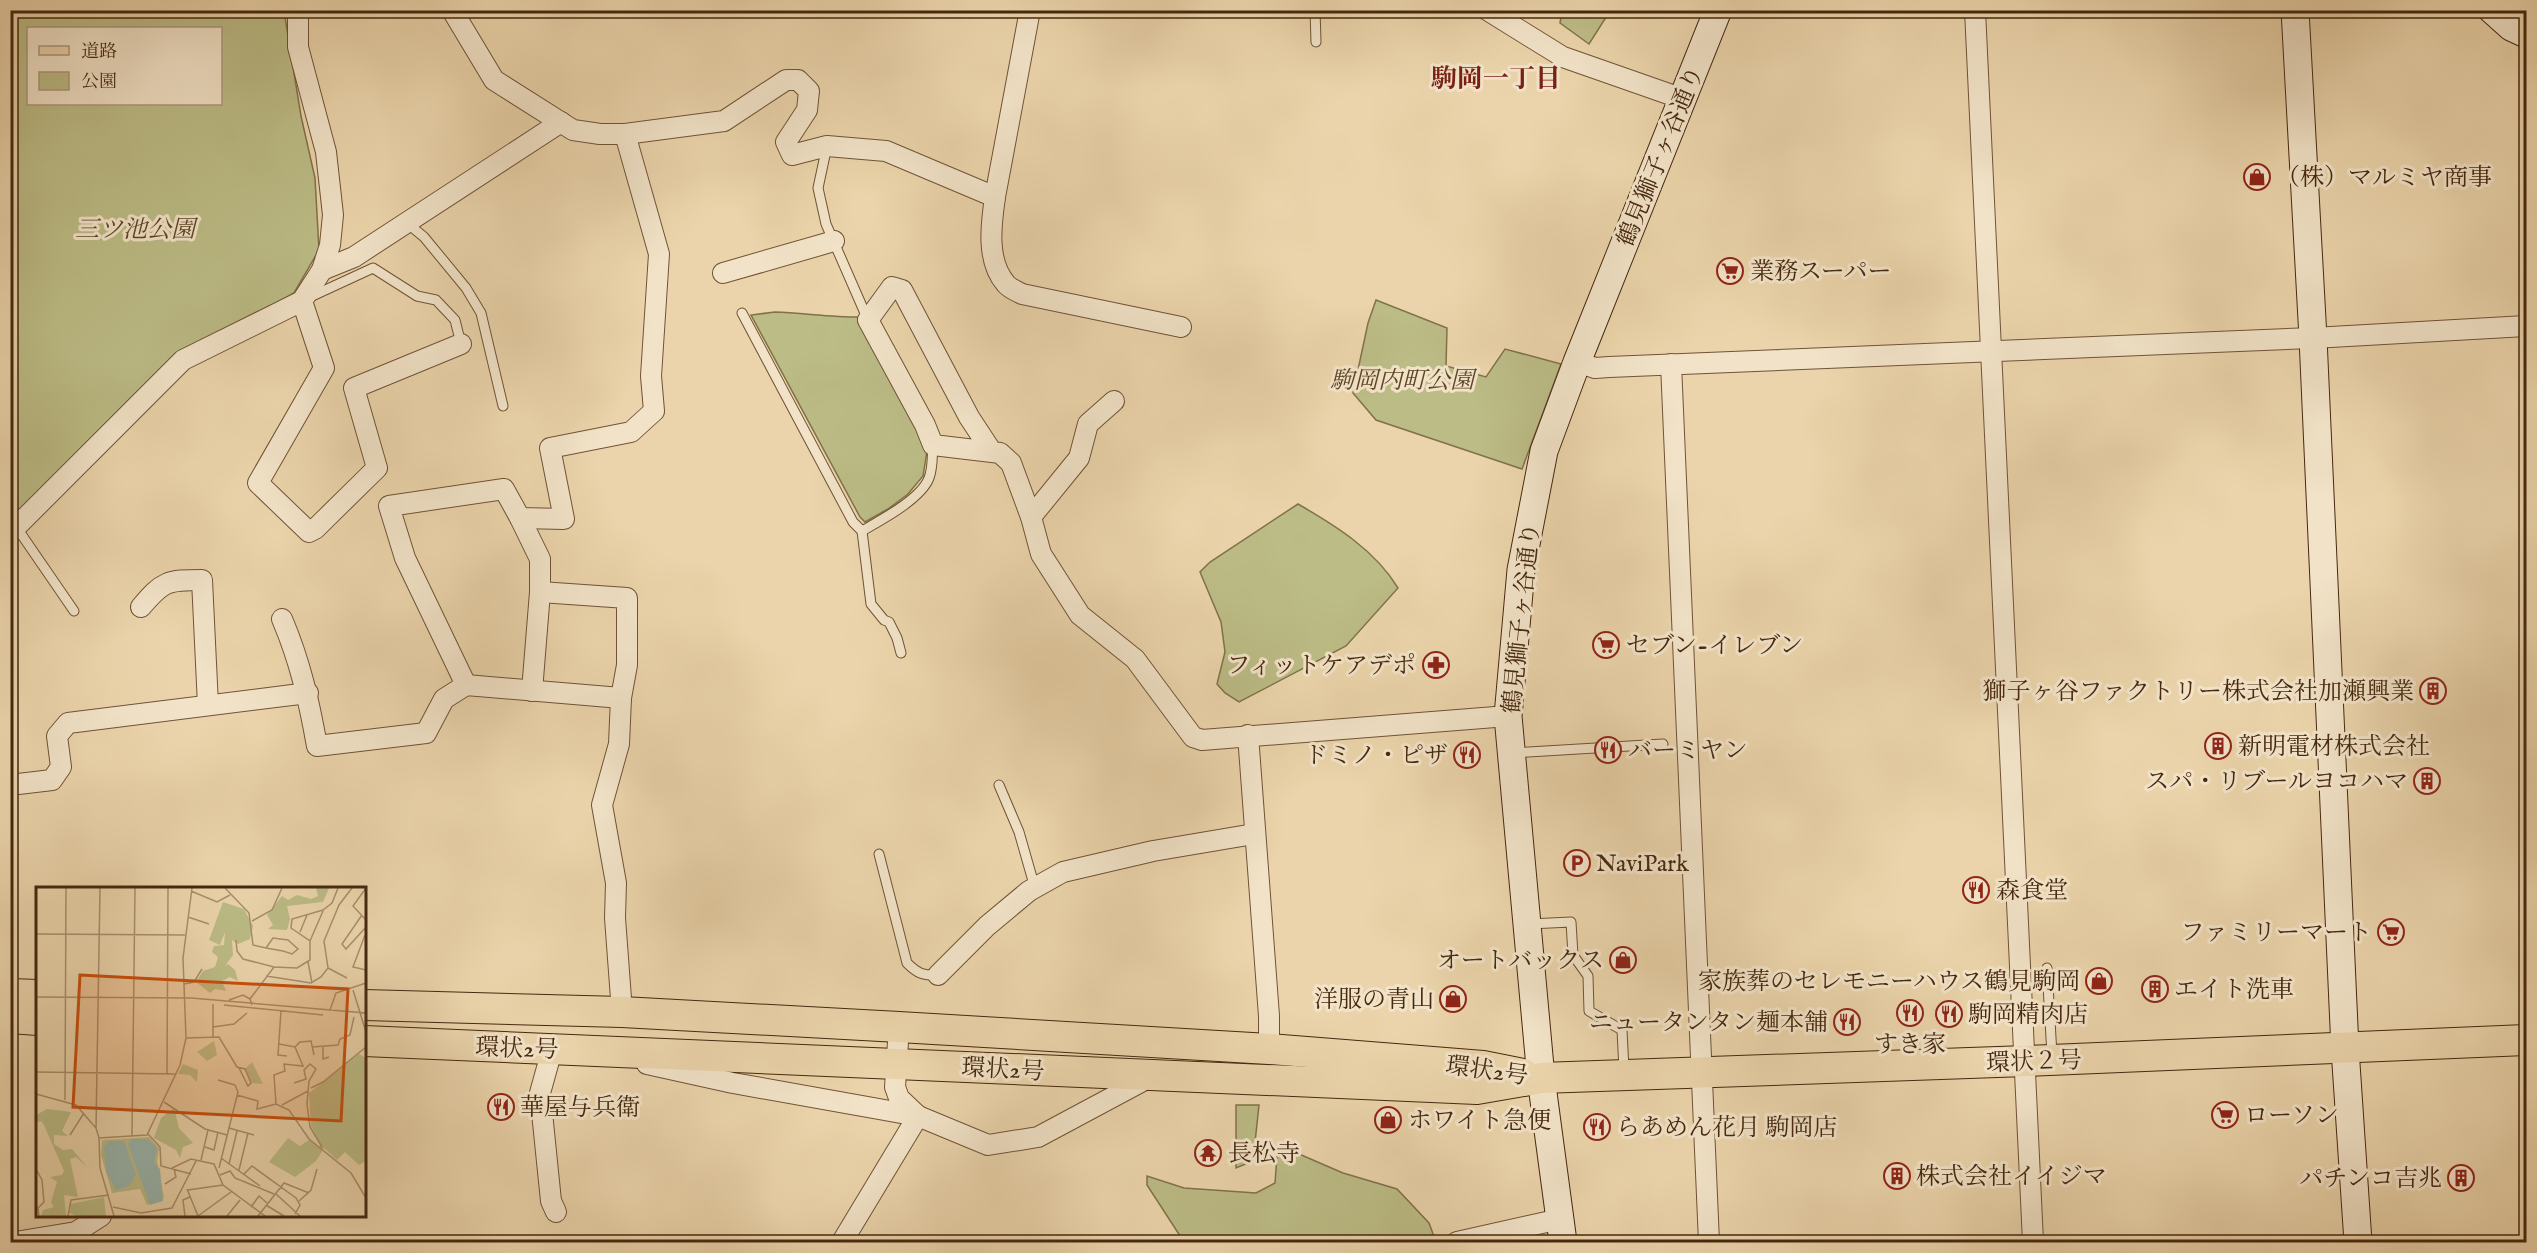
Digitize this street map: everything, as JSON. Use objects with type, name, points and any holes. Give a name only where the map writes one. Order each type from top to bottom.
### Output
[{"type":"main road","points":[[10,994],[36,995]]},
{"type":"main road","name":"環状2号","points":[[366,1005],[622,1012],[1269,1049],[1483,1066],[1541,1078]]},
{"type":"main road","points":[[10,1018],[36,1020]]},
{"type":"main road","name":"環状２号","points":[[1541,1078],[2039,1061],[2526,1040]]},
{"type":"main road","name":"環状2号","points":[[366,1041],[551,1053],[897,1064],[1478,1089],[1541,1078]]},
{"type":"street","points":[[14,531],[183,360],[302,301],[322,270],[330,245],[333,215],[326,152],[298,47],[298,10]]},
{"type":"street","points":[[452,10],[494,80],[573,130],[600,134],[625,134],[724,121],[786,80],[798,80],[809,91],[807,110],[786,142],[792,155],[827,146],[886,151],[995,197]]},
{"type":"street","points":[[1030,10],[995,197],[992,225],[995,265],[1007,286],[1022,294],[1181,327]]},
{"type":"street","points":[[1487,10],[1563,57],[1683,99]]},
{"type":"street","name":"鶴見獅子ヶ谷通り","points":[[1561,1231],[1541,1078],[1508,716],[1523,560],[1544,451],[1577,362],[1718,10]]},
{"type":"street","points":[[1975,10],[1991,352],[2039,1061],[2032,1242]]},
{"type":"street","points":[[2295,10],[2313,338],[2345,1049],[2358,1242]]},
{"type":"street","points":[[2492,10],[2511,27],[2526,34]]},
{"type":"street","points":[[322,270],[354,257],[561,122]]},
{"type":"street","points":[[520,518],[564,519],[550,448],[631,432],[654,411],[651,376],[659,254],[625,134]]},
{"type":"street","points":[[723,273],[834,241]]},
{"type":"street","points":[[992,452],[969,417],[902,290],[892,287],[868,320],[933,444],[992,452],[1000,453],[1011,463],[1031,517],[1041,554],[1080,615],[1135,659],[1193,737],[1202,740],[1508,716]]},
{"type":"street","points":[[302,301],[324,368],[258,483],[309,532],[315,529],[377,468],[354,388],[462,344]]},
{"type":"street","points":[[1577,362],[1595,368],[2313,338],[2526,326]]},
{"type":"street","points":[[1671,364],[1709,1242]]},
{"type":"street","points":[[1031,517],[1079,458],[1088,423],[1114,401]]},
{"type":"street","points":[[466,685],[405,558],[389,506],[504,489],[540,559],[540,592],[532,691]]},
{"type":"street","points":[[141,607],[159,586],[181,580],[202,580],[208,705]]},
{"type":"street","points":[[540,592],[627,598],[627,666],[621,699],[619,744],[602,805],[616,883],[615,918],[622,1012]]},
{"type":"street","points":[[282,619],[297,654],[308,693],[317,746],[426,733],[444,699],[466,685],[621,699]]},
{"type":"street","points":[[10,785],[52,780],[61,767],[57,736],[68,723],[308,693]]},
{"type":"street","points":[[1248,735],[1269,1016],[1269,1049]]},
{"type":"street","points":[[938,975],[987,926],[1035,888],[1063,872],[1153,850],[1254,834]]},
{"type":"street","points":[[898,1027],[895,1087],[899,1098],[918,1116]]},
{"type":"street","points":[[556,1212],[551,1201],[540,1093],[551,1053],[627,1059],[732,1083],[918,1116],[988,1145],[1038,1137],[1152,1076]]},
{"type":"street","points":[[842,1242],[918,1116]]},
{"type":"street","points":[[15,1242],[76,1233],[98,1217]]},
{"type":"street","points":[[1457,1242],[1561,1231]]},
{"type":"lane","points":[[1315,10],[1316,42]]},
{"type":"lane","points":[[827,146],[818,188],[826,224],[868,320]]},
{"type":"lane","points":[[407,223],[424,237],[466,288],[481,313],[503,406]]},
{"type":"lane","points":[[302,301],[373,268],[417,296],[436,300],[455,320],[462,344]]},
{"type":"lane","points":[[742,313],[853,522],[862,531],[871,604],[884,620],[889,622],[897,638],[900,652]]},
{"type":"lane","points":[[862,531],[894,513],[914,497],[929,479],[933,444]]},
{"type":"lane","points":[[14,531],[75,611]]},
{"type":"lane","points":[[1511,753],[1663,744]]},
{"type":"lane","points":[[999,785],[1019,832],[1035,888]]},
{"type":"lane","points":[[879,854],[907,963],[916,973],[928,976],[938,975]]},
{"type":"lane","points":[[1526,924],[1571,922],[1573,955],[1588,976],[1589,1011],[1622,1030],[1624,1076]]},
{"type":"lane","points":[[2039,1061],[2047,968]]},
{"type":"green space","points":[[1562,10],[1610,11],[1589,44],[1560,23]]},
{"type":"green space","name":"三ツ池公園","points":[[10,11],[284,11],[301,116],[315,178],[319,250],[294,293],[170,362],[10,523]]},
{"type":"green space","name":"駒岡内町公園","points":[[1376,300],[1447,328],[1446,366],[1486,377],[1505,349],[1561,364],[1522,469],[1376,420],[1353,393],[1368,323]]},
{"type":"green space","points":[[775,312],[859,317],[928,445],[923,476],[908,494],[865,522],[860,517],[751,315]]},
{"type":"green space","points":[[1298,504],[1354,540],[1389,574],[1398,588],[1346,646],[1239,702],[1225,693],[1217,684],[1225,652],[1221,622],[1200,572],[1210,562]]},
{"type":"green space","points":[[1236,1105],[1259,1105],[1253,1161],[1236,1168]]},
{"type":"green space","points":[[1299,1154],[1343,1173],[1397,1189],[1429,1223],[1436,1242],[1184,1242],[1147,1185],[1147,1176],[1184,1188],[1256,1193],[1275,1183],[1277,1156]]},
{"type":"place","name":"（株）マルミヤ商事","points":[[2257,177]]},
{"type":"place","name":"業務スーパー","points":[[1730,271]]},
{"type":"place","name":"セブン-イレブン","points":[[1606,645]]},
{"type":"place","name":"フィットケアデポ","points":[[1436,665]]},
{"type":"place","name":"獅子ヶ谷ファクトリー株式会社加瀬興業","points":[[2433,691]]},
{"type":"place","name":"新明電材株式会社","points":[[2218,746]]},
{"type":"place","name":"バーミヤン","points":[[1608,750]]},
{"type":"place","name":"ドミノ・ピザ","points":[[1467,755]]},
{"type":"place","name":"スパ・リブールヨコハマ","points":[[2427,781]]},
{"type":"place","name":"NaviPark","points":[[1577,863]]},
{"type":"place","name":"森食堂","points":[[1976,890]]},
{"type":"place","name":"ファミリーマート","points":[[2391,932]]},
{"type":"place","name":"オートバックス","points":[[1623,960]]},
{"type":"place","name":"家族葬のセレモニーハウス鶴見駒岡","points":[[2099,981]]},
{"type":"place","name":"エイト洗車","points":[[2155,989]]},
{"type":"place","name":"洋服の青山","points":[[1453,999]]},
{"type":"place","name":"すき家","points":[[1910,1013]]},
{"type":"place","name":"駒岡精肉店","points":[[1949,1014]]},
{"type":"place","name":"ニュータンタン麺本舗","points":[[1847,1022]]},
{"type":"place","name":"華屋与兵衛","points":[[501,1107]]},
{"type":"place","name":"ローソン","points":[[2225,1115]]},
{"type":"place","name":"ホワイト急便","points":[[1388,1120]]},
{"type":"place","name":"らあめん花月 駒岡店","points":[[1597,1127]]},
{"type":"place","name":"長松寺","points":[[1208,1153]]},
{"type":"place","name":"株式会社イイジマ","points":[[1897,1176]]},
{"type":"place","name":"パチンコ吉兆","points":[[2461,1178]]},
{"type":"district","name":"駒岡一丁目","points":[[1496,78]]}]
